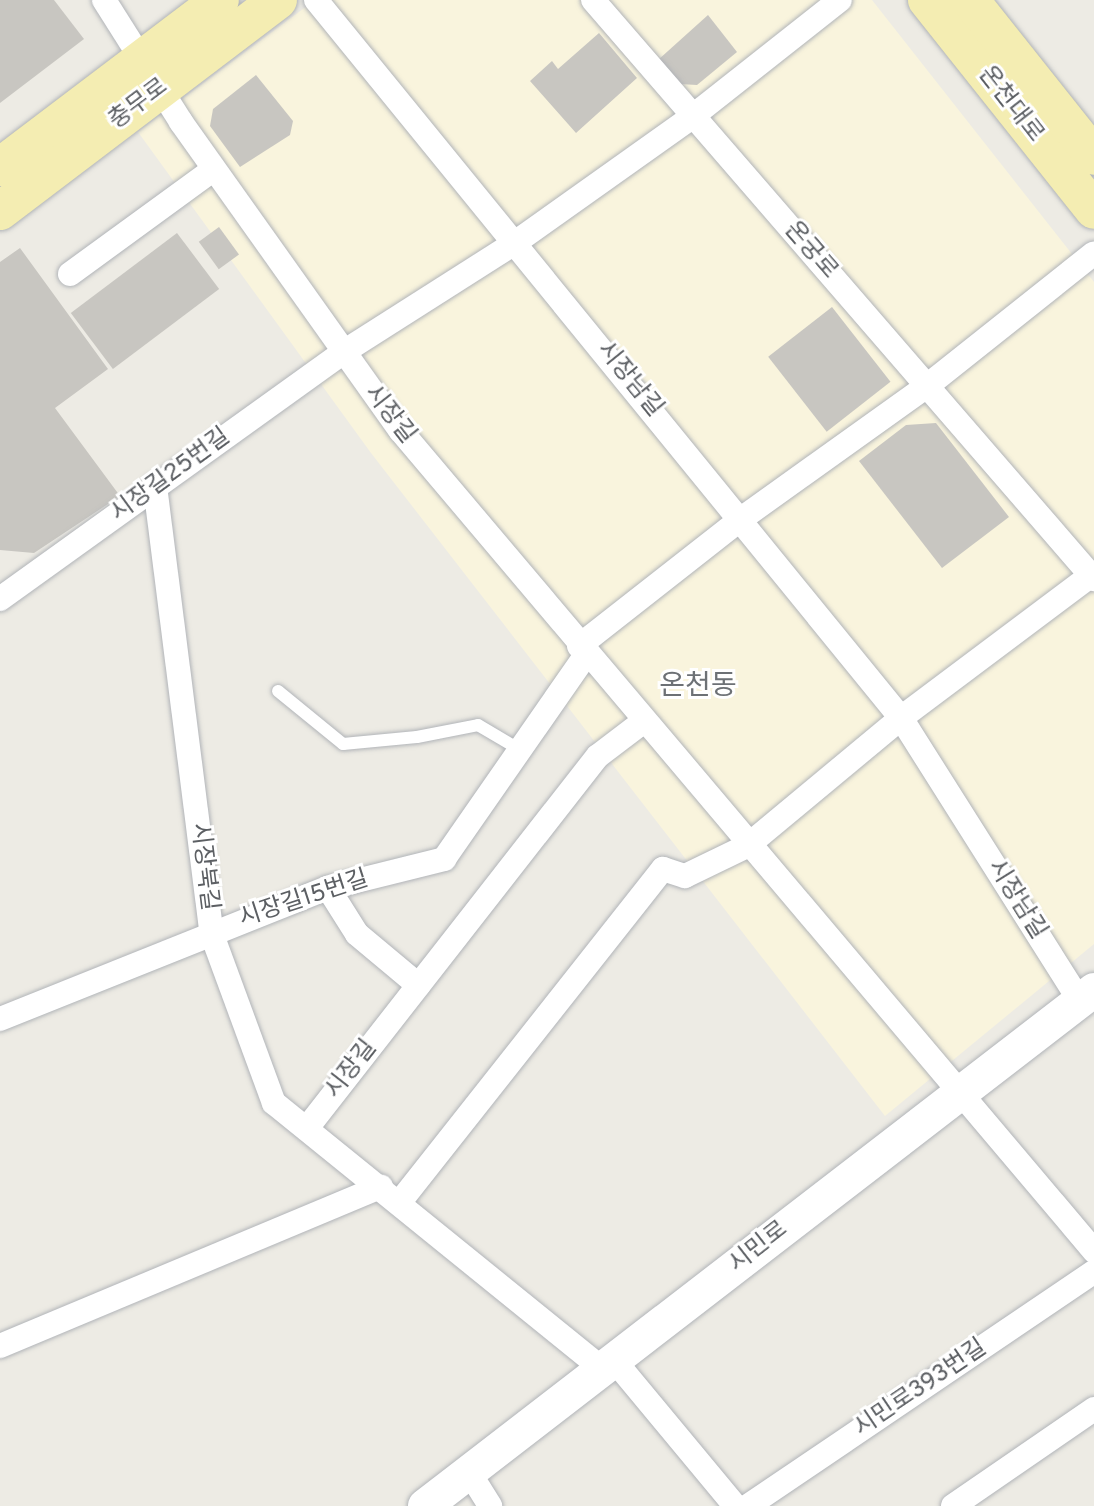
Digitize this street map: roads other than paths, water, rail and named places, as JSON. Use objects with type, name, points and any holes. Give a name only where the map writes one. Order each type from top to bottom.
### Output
[{"type":"main road","name":"충무로","points":[[0,211],[149,76],[220,0]]},
{"type":"main road","name":"충무로","points":[[0,167],[278,0]]},
{"type":"main road","name":"온천대로","points":[[927,0],[1094,210]]},
{"type":"main road","name":"온천대로","points":[[970,0],[1094,156]]},
{"type":"main road","name":"시민로","points":[[425,1506],[1087,995]]},
{"type":"street","name":"시장길","points":[[104,0],[149,76],[342,353],[582,650],[958,1095]]},
{"type":"street","name":"시장남길","points":[[316,0],[901,718],[1087,995]]},
{"type":"street","name":"온궁로","points":[[593,0],[1093,576],[901,718]]},
{"type":"street","points":[[342,353],[516,242],[693,116],[840,0]]},
{"type":"street","points":[[70,274],[214,169]]},
{"type":"street","points":[[582,650],[741,519],[927,386],[1094,253]]},
{"type":"street","name":"시장길25번길","points":[[0,599],[342,353]]},
{"type":"street","name":"시장북길","points":[[155,486],[211,932],[274,1103],[608,1365],[735,1506]]},
{"type":"street","name":"시장길15번길","points":[[0,1019],[211,932],[328,888],[444,859],[582,650]]},
{"type":"street","points":[[0,1346],[390,1195],[663,869],[685,876],[747,846],[901,718]]},
{"type":"street","name":"시장길","points":[[307,1128],[598,756],[644,721]]},
{"type":"street","points":[[328,888],[357,934],[418,985]]},
{"type":"street","points":[[958,1095],[1094,1251]]},
{"type":"street","name":"시민로393번길","points":[[748,1506],[1094,1272]]},
{"type":"street","points":[[953,1506],[1094,1409]]},
{"type":"street","points":[[469,1472],[490,1506]]},
{"type":"lane","points":[[278,691],[343,744],[417,737],[478,725],[517,748]]},
{"type":"district","name":"온천동","points":[[698,687]]}]
